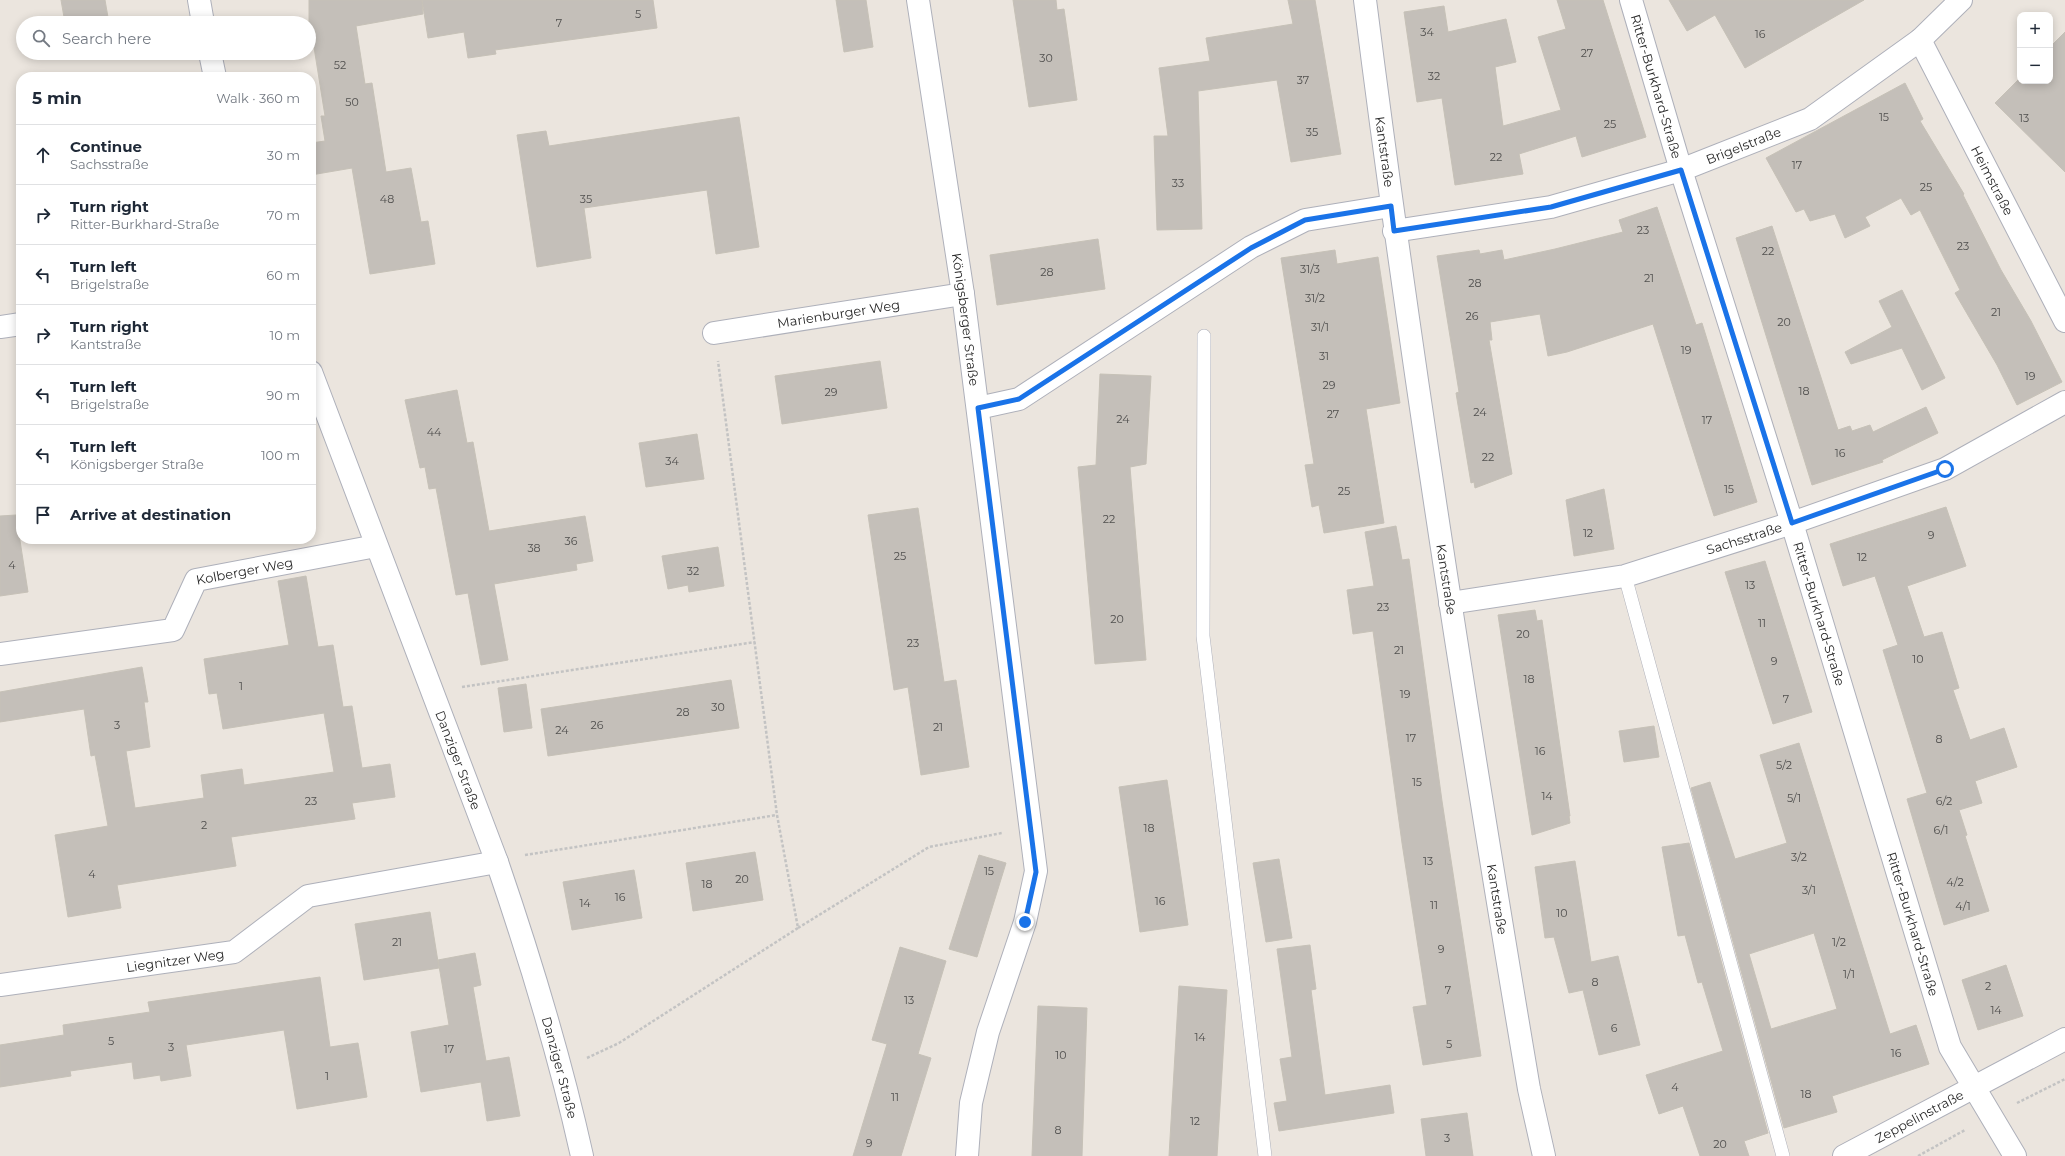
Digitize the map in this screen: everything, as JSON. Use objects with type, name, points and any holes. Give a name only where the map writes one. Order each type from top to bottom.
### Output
[{"type":"street","points":[[199,0],[202,16]]},
{"type":"street","name":"Königsberger Straße","points":[[918,0],[963,294],[1036,872],[1025,922],[988,1032],[971,1103],[967,1156]]},
{"type":"street","name":"Kantstraße","points":[[1365,0],[1394,231],[1450,603],[1529,1089],[1544,1156]]},
{"type":"street","name":"Ritter-Burkhard-Straße","points":[[1631,0],[1681,170],[1792,523],[1950,1047],[1973,1087]]},
{"type":"street","name":"Brigelstraße","points":[[1394,231],[1551,207],[1681,170],[1810,119],[1920,40],[1960,0]]},
{"type":"street","name":"Heimstraße","points":[[1920,40],[2065,321]]},
{"type":"street","points":[[211,60],[214,72]]},
{"type":"street","points":[[978,408],[1019,399],[1251,248],[1305,220],[1391,206]]},
{"type":"street","name":"Marienburger Weg","points":[[714,333],[963,294]]},
{"type":"street","points":[[0,327],[16,325]]},
{"type":"street","name":"Danziger Straße","points":[[316,385],[376,546],[434,691],[498,862],[516,917],[560,1071],[582,1156]]},
{"type":"street","name":"Sachsstraße","points":[[1450,603],[1625,576],[1792,523],[1945,469],[2065,402]]},
{"type":"street","name":"Kolberger Weg","points":[[0,654],[173,630],[196,580],[376,546]]},
{"type":"street","name":"Liegnitzer Weg","points":[[0,985],[234,952],[308,896],[498,862]]},
{"type":"street","name":"Zeppelinstraße","points":[[1844,1156],[2065,1039]]},
{"type":"street","name":"Zeppelinstraße","points":[[1973,1087],[2015,1156]]},
{"type":"lane","points":[[1204,336],[1203,636],[1265,1156]]},
{"type":"lane","points":[[1625,576],[1783,1156]]},
{"type":"path","points":[[714,333],[777,815],[798,928]]},
{"type":"path","points":[[434,691],[755,642]]},
{"type":"path","points":[[498,862],[540,852],[777,815]]},
{"type":"path","points":[[560,1071],[619,1043],[798,928],[929,847],[1030,828]]},
{"type":"building","points":[[61,0],[105,0],[108,16],[64,16]]},
{"type":"building","points":[[309,0],[422,0],[423,14],[356,26],[365,84],[372,83],[386,172],[411,168],[421,222],[428,221],[435,264],[370,274],[352,168],[316,174],[316,142],[325,141],[321,116],[325,116],[316,60],[316,16],[309,16]]},
{"type":"building","points":[[422,0],[653,0],[657,28],[495,50],[496,54],[468,58],[464,32],[428,38]]},
{"type":"building","points":[[836,0],[866,0],[873,47],[844,52]]},
{"type":"building","points":[[1013,0],[1056,0],[1057,10],[1064,9],[1077,100],[1029,107]]},
{"type":"building","points":[[1288,0],[1315,0],[1341,154],[1291,162],[1277,80],[1198,91],[1202,229],[1157,230],[1154,136],[1168,136],[1159,68],[1210,61],[1206,38],[1293,24]]},
{"type":"building","points":[[1557,0],[1603,0],[1646,137],[1582,157],[1576,136],[1519,154],[1523,174],[1455,185],[1442,98],[1417,102],[1404,12],[1444,6],[1448,32],[1506,19],[1516,62],[1495,67],[1503,126],[1561,110],[1538,37],[1566,29]]},
{"type":"building","points":[[1669,0],[1864,0],[1745,68],[1715,15],[1687,31]]},
{"type":"building","points":[[2065,32],[2065,172],[1995,103],[2017,81],[2017,84],[2053,84],[2053,44]]},
{"type":"building","points":[[1905,83],[1923,119],[1920,121],[1964,194],[1963,195],[2001,270],[2031,321],[2062,382],[2017,405],[1997,365],[1955,293],[1960,290],[1920,210],[1911,215],[1901,198],[1865,217],[1870,226],[1845,238],[1835,214],[1810,221],[1804,209],[1796,212],[1766,158]]},
{"type":"building","points":[[739,117],[759,247],[716,254],[707,190],[584,208],[591,258],[537,267],[517,135],[546,131],[549,146]]},
{"type":"building","points":[[1657,207],[1696,325],[1702,323],[1757,502],[1714,516],[1653,324],[1567,352],[1548,356],[1540,314],[1490,322],[1492,340],[1489,340],[1512,474],[1475,488],[1474,482],[1471,483],[1456,393],[1459,392],[1437,256],[1479,250],[1480,254],[1502,250],[1504,260],[1555,249],[1623,232],[1619,220]]},
{"type":"building","points":[[1772,226],[1838,430],[1850,426],[1852,431],[1870,425],[1873,432],[1926,407],[1938,433],[1882,460],[1883,462],[1812,485],[1736,238]]},
{"type":"building","points":[[1098,239],[1105,289],[997,305],[990,255]]},
{"type":"building","points":[[1335,250],[1337,264],[1378,257],[1400,403],[1366,409],[1384,523],[1324,533],[1319,505],[1312,507],[1305,465],[1314,464],[1281,258]]},
{"type":"building","points":[[1902,290],[1945,378],[1922,390],[1902,348],[1851,364],[1845,352],[1892,327],[1879,301]]},
{"type":"building","points":[[880,361],[887,408],[782,424],[775,376]]},
{"type":"building","points":[[1100,374],[1151,376],[1146,464],[1130,467],[1146,660],[1095,664],[1078,467],[1096,465]]},
{"type":"building","points":[[457,390],[467,443],[473,442],[489,531],[585,516],[593,561],[576,564],[577,570],[494,584],[508,660],[481,665],[468,593],[456,595],[436,488],[429,489],[425,467],[420,468],[405,400]]},
{"type":"building","points":[[697,434],[704,479],[646,487],[639,443]]},
{"type":"building","points":[[1604,489],[1614,549],[1574,556],[1566,500]]},
{"type":"building","points":[[1946,507],[1966,566],[1907,586],[1924,637],[1942,632],[1959,688],[1953,690],[1970,740],[2004,728],[2017,767],[1975,781],[1982,803],[1959,810],[1967,835],[1965,836],[1989,911],[1944,925],[1907,799],[1927,793],[1883,650],[1898,645],[1875,576],[1843,586],[1830,544]]},
{"type":"building","points":[[918,508],[944,682],[956,680],[969,767],[921,775],[908,687],[894,690],[868,515]]},
{"type":"building","points":[[16,515],[16,544],[21,544],[28,592],[0,596],[0,516]]},
{"type":"building","points":[[1396,526],[1402,560],[1409,559],[1442,801],[1481,1056],[1423,1065],[1413,1007],[1427,1005],[1402,843],[1373,631],[1353,634],[1347,590],[1374,586],[1365,532]]},
{"type":"building","points":[[718,547],[724,586],[689,592],[688,585],[668,589],[662,556]]},
{"type":"building","points":[[1765,561],[1812,712],[1773,724],[1725,572]]},
{"type":"building","points":[[306,576],[318,647],[333,645],[343,707],[352,706],[362,768],[390,764],[395,797],[352,803],[355,819],[231,837],[236,866],[117,885],[121,908],[68,917],[55,835],[108,826],[95,755],[91,756],[84,709],[0,722],[0,692],[142,667],[148,702],[144,702],[150,747],[126,751],[135,808],[204,798],[201,775],[242,769],[244,785],[334,772],[324,713],[223,729],[217,693],[209,694],[204,659],[289,645],[278,581]]},
{"type":"building","points":[[1535,610],[1537,621],[1542,620],[1570,823],[1532,835],[1498,615]]},
{"type":"building","points":[[731,680],[739,728],[548,756],[541,709]]},
{"type":"building","points":[[526,684],[532,728],[504,732],[498,688]]},
{"type":"building","points":[[1654,726],[1659,757],[1624,762],[1619,731]]},
{"type":"building","points":[[1799,743],[1890,1034],[1916,1025],[1929,1064],[1832,1096],[1837,1112],[1784,1128],[1691,788],[1710,782],[1735,859],[1787,843],[1760,755]],"holes":[[[1814,933],[1837,1009],[1771,1029],[1749,954]]]},
{"type":"building","points":[[1167,780],[1188,925],[1140,932],[1119,787]]},
{"type":"building","points":[[1689,843],[1768,1133],[1744,1141],[1749,1156],[1700,1156],[1683,1106],[1659,1114],[1646,1075],[1723,1051],[1702,982],[1698,983],[1685,935],[1678,936],[1662,847]]},
{"type":"building","points":[[755,852],[763,900],[693,911],[686,863]]},
{"type":"building","points":[[979,855],[1006,863],[977,957],[949,949]]},
{"type":"building","points":[[1279,859],[1292,938],[1266,942],[1253,863]]},
{"type":"building","points":[[1575,861],[1591,962],[1618,956],[1640,1045],[1599,1055],[1583,990],[1569,993],[1554,937],[1545,938],[1535,867]]},
{"type":"building","points":[[634,870],[642,918],[572,930],[563,882]]},
{"type":"building","points":[[430,912],[439,968],[364,980],[355,924]]},
{"type":"building","points":[[1310,945],[1316,989],[1311,990],[1325,1095],[1390,1085],[1394,1113],[1279,1131],[1274,1103],[1287,1101],[1280,1059],[1292,1057],[1277,949]]},
{"type":"building","points":[[900,947],[946,961],[918,1054],[931,1058],[901,1156],[853,1156],[887,1044],[872,1040]]},
{"type":"building","points":[[475,953],[481,985],[473,987],[486,1061],[509,1057],[520,1116],[487,1121],[481,1082],[421,1092],[411,1032],[449,1025],[438,960]]},
{"type":"building","points":[[2006,965],[2023,1016],[1978,1030],[1962,980]]},
{"type":"building","points":[[320,977],[330,1047],[358,1043],[367,1097],[297,1109],[284,1030],[186,1045],[191,1076],[161,1081],[160,1075],[134,1079],[132,1062],[70,1071],[71,1076],[0,1087],[0,1045],[64,1035],[63,1025],[150,1012],[148,1002]]},
{"type":"building","points":[[1179,986],[1227,990],[1217,1156],[1169,1156]]},
{"type":"building","points":[[1038,1006],[1087,1008],[1082,1156],[1032,1156]]},
{"type":"building","points":[[1467,1113],[1473,1156],[1426,1156],[1421,1119]]},
{"type":"route","points":[[1025,922],[1036,872],[978,408],[1019,399],[1251,248],[1305,220],[1391,206],[1394,231],[1551,207],[1681,170],[1792,523],[1945,469]]}]
